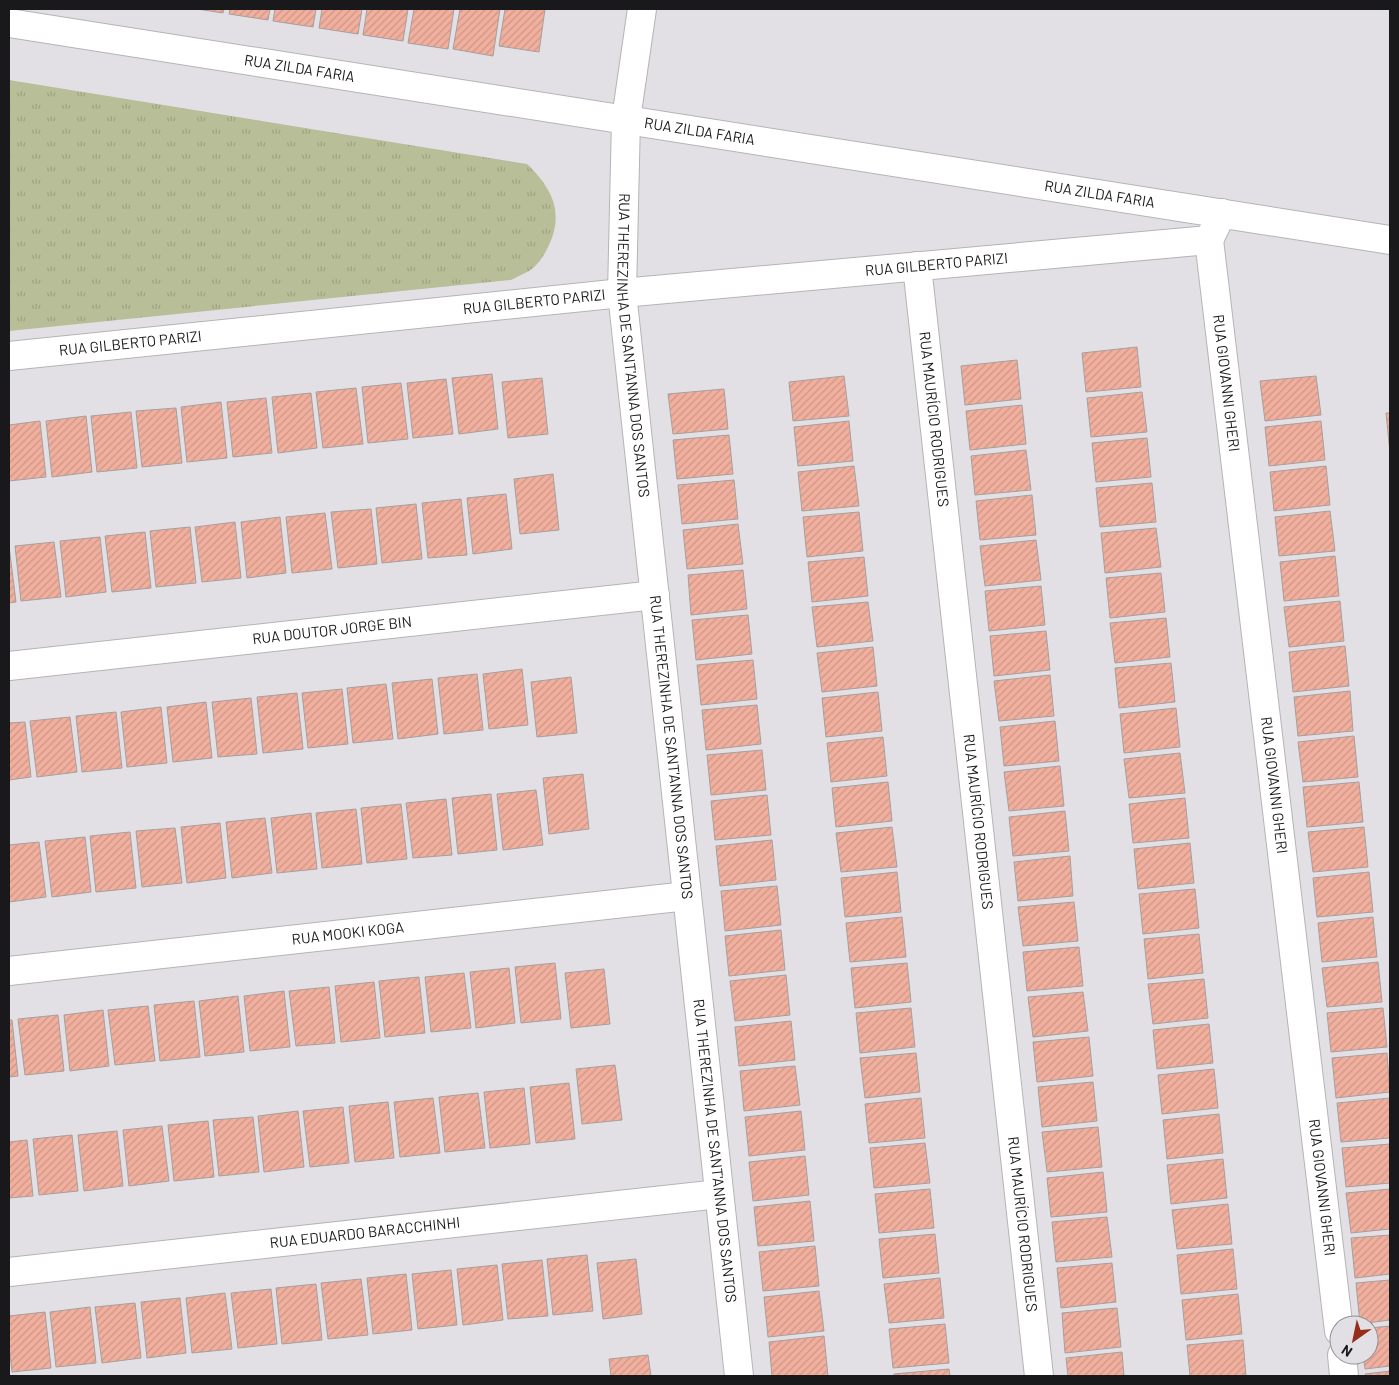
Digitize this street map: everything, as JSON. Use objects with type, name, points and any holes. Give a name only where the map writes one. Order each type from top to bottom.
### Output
[{"type":"street","name":"RUA THEREZINHA DE SANT'ANNA DOS SANTOS","points":[[642,9],[626,119],[622,293],[739,1376]]},
{"type":"street","name":"RUA ZILDA FARIA","points":[[9,23],[1390,240]]},
{"type":"street","points":[[1210,240],[1222,214]]},
{"type":"street","name":"RUA GILBERTO PARIZI","points":[[9,356],[622,293],[1210,240]]},
{"type":"street","name":"RUA GIOVANNI GHERI","points":[[1210,240],[1337,1315]]},
{"type":"street","name":"RUA MAURÍCIO RODRIGUES","points":[[917,266],[1038,1376]]},
{"type":"street","name":"RUA DOUTOR JORGE BIN","points":[[9,666],[654,595]]},
{"type":"street","name":"RUA MOOKI KOGA","points":[[9,971],[687,896]]},
{"type":"street","name":"RUA EDUARDO BARACCHINHI","points":[[9,1272],[719,1194]]},
{"type":"green space","points":[[9,80],[527,164],[543,182],[553,202],[555,223],[553,235],[537,264],[529,271],[511,280],[9,331]]},
{"type":"building","points":[[197,9],[224,9],[223,13]]},
{"type":"building","points":[[230,9],[270,9],[268,20],[229,14]]},
{"type":"building","points":[[275,9],[316,9],[313,27],[273,21]]},
{"type":"building","points":[[322,9],[362,9],[358,34],[319,28]]},
{"type":"building","points":[[367,9],[408,9],[403,41],[363,35]]},
{"type":"building","points":[[414,9],[454,9],[448,49],[408,43]]},
{"type":"building","points":[[460,9],[500,9],[493,56],[453,49]]},
{"type":"building","points":[[505,9],[545,9],[539,52],[499,46]]},
{"type":"building","points":[[1137,347],[1141,387],[1086,392],[1082,353]]},
{"type":"building","points":[[1017,360],[1021,399],[965,405],[961,366]]},
{"type":"building","points":[[492,374],[498,429],[459,434],[452,378]]},
{"type":"building","points":[[844,376],[849,416],[793,421],[789,382]]},
{"type":"building","points":[[1316,376],[1321,415],[1265,421],[1260,381]]},
{"type":"building","points":[[542,378],[548,434],[508,438],[502,382]]},
{"type":"building","points":[[446,379],[453,434],[413,438],[407,383]]},
{"type":"building","points":[[401,383],[408,439],[368,443],[362,387]]},
{"type":"building","points":[[356,388],[363,444],[323,448],[316,392]]},
{"type":"building","points":[[724,389],[728,429],[673,434],[668,394]]},
{"type":"building","points":[[1142,392],[1147,432],[1091,437],[1087,398]]},
{"type":"building","points":[[311,393],[317,448],[278,453],[272,397]]},
{"type":"building","points":[[266,398],[272,453],[233,457],[227,402]]},
{"type":"building","points":[[221,402],[227,458],[187,462],[181,407]]},
{"type":"building","points":[[1022,405],[1026,444],[970,450],[966,411]]},
{"type":"building","points":[[176,408],[182,463],[142,467],[136,411]]},
{"type":"building","points":[[131,412],[137,468],[97,472],[91,416]]},
{"type":"building","points":[[1386,413],[1390,413],[1390,453]]},
{"type":"building","points":[[86,416],[92,472],[52,477],[46,421]]},
{"type":"building","points":[[40,421],[46,477],[9,481],[9,425]]},
{"type":"building","points":[[849,421],[853,461],[798,466],[794,427]]},
{"type":"building","points":[[1321,421],[1325,460],[1269,466],[1265,427]]},
{"type":"building","points":[[729,435],[733,474],[677,479],[673,440]]},
{"type":"building","points":[[1147,438],[1151,477],[1096,482],[1092,443]]},
{"type":"building","points":[[1026,450],[1031,490],[975,495],[971,456]]},
{"type":"building","points":[[854,466],[859,506],[802,511],[798,472]]},
{"type":"building","points":[[1326,466],[1330,505],[1274,511],[1270,472]]},
{"type":"building","points":[[553,474],[559,530],[520,534],[514,479]]},
{"type":"building","points":[[734,480],[738,519],[682,524],[678,485]]},
{"type":"building","points":[[1152,483],[1156,522],[1100,527],[1096,488]]},
{"type":"building","points":[[506,494],[512,549],[473,554],[467,498]]},
{"type":"building","points":[[1032,495],[1036,535],[980,540],[976,501]]},
{"type":"building","points":[[461,499],[467,555],[428,558],[422,503]]},
{"type":"building","points":[[416,504],[422,559],[382,563],[376,508]]},
{"type":"building","points":[[371,509],[377,564],[338,568],[331,512]]},
{"type":"building","points":[[1330,511],[1335,551],[1279,556],[1275,517]]},
{"type":"building","points":[[859,512],[863,551],[807,557],[803,517]]},
{"type":"building","points":[[325,513],[332,569],[292,573],[286,517]]},
{"type":"building","points":[[280,517],[286,573],[247,578],[241,522]]},
{"type":"building","points":[[235,522],[241,578],[202,582],[195,527]]},
{"type":"building","points":[[738,524],[743,564],[687,569],[683,530]]},
{"type":"building","points":[[190,527],[196,583],[156,587],[150,531]]},
{"type":"building","points":[[1156,528],[1161,567],[1105,573],[1101,533]]},
{"type":"building","points":[[145,532],[151,588],[112,592],[105,536]]},
{"type":"building","points":[[100,537],[106,592],[66,597],[60,541]]},
{"type":"building","points":[[1036,540],[1041,580],[985,586],[980,546]]},
{"type":"building","points":[[54,542],[61,597],[21,601],[15,546]]},
{"type":"building","points":[[9,546],[16,602],[9,603]]},
{"type":"building","points":[[1335,556],[1339,596],[1284,601],[1280,562]]},
{"type":"building","points":[[864,557],[868,596],[812,602],[808,562]]},
{"type":"building","points":[[743,570],[747,609],[691,615],[688,575]]},
{"type":"building","points":[[1161,573],[1165,612],[1110,618],[1106,578]]},
{"type":"building","points":[[1041,586],[1045,625],[989,631],[985,591]]},
{"type":"building","points":[[1340,601],[1344,641],[1289,647],[1284,607]]},
{"type":"building","points":[[868,602],[873,641],[817,647],[812,607]]},
{"type":"building","points":[[748,615],[752,654],[696,660],[692,620]]},
{"type":"building","points":[[1166,618],[1170,657],[1115,663],[1110,623]]},
{"type":"building","points":[[1046,631],[1050,670],[994,676],[990,636]]},
{"type":"building","points":[[1345,646],[1349,686],[1293,692],[1289,652]]},
{"type":"building","points":[[873,647],[877,686],[822,692],[817,653]]},
{"type":"building","points":[[753,660],[757,699],[701,705],[697,665]]},
{"type":"building","points":[[1171,663],[1175,702],[1119,708],[1115,668]]},
{"type":"building","points":[[522,669],[528,725],[489,729],[483,674]]},
{"type":"building","points":[[477,674],[483,730],[444,734],[438,678]]},
{"type":"building","points":[[1050,675],[1054,716],[999,721],[994,681]]},
{"type":"building","points":[[571,677],[577,733],[537,737],[531,682]]},
{"type":"building","points":[[432,679],[438,734],[398,739],[392,683]]},
{"type":"building","points":[[386,684],[393,739],[353,743],[347,688]]},
{"type":"building","points":[[342,689],[348,744],[308,748],[302,693]]},
{"type":"building","points":[[1350,691],[1353,731],[1298,736],[1294,697]]},
{"type":"building","points":[[878,692],[882,731],[826,737],[822,698]]},
{"type":"building","points":[[297,693],[303,749],[263,753],[257,697]]},
{"type":"building","points":[[251,698],[257,754],[218,757],[212,702]]},
{"type":"building","points":[[206,702],[212,758],[173,762],[167,707]]},
{"type":"building","points":[[757,705],[761,744],[706,750],[702,710]]},
{"type":"building","points":[[161,707],[167,763],[127,767],[121,712]]},
{"type":"building","points":[[1176,708],[1180,747],[1124,753],[1120,714]]},
{"type":"building","points":[[116,712],[122,768],[82,772],[76,716]]},
{"type":"building","points":[[70,717],[77,772],[37,777],[30,721]]},
{"type":"building","points":[[1055,721],[1059,761],[1004,766],[1000,727]]},
{"type":"building","points":[[25,722],[31,777],[9,780],[9,723]]},
{"type":"building","points":[[1354,736],[1358,777],[1303,782],[1298,742]]},
{"type":"building","points":[[883,737],[887,776],[831,782],[827,743]]},
{"type":"building","points":[[762,750],[766,790],[711,795],[707,755]]},
{"type":"building","points":[[1180,753],[1185,793],[1129,798],[1124,759]]},
{"type":"building","points":[[1060,766],[1064,806],[1009,811],[1004,772]]},
{"type":"building","points":[[583,774],[589,829],[549,834],[543,778]]},
{"type":"building","points":[[888,782],[892,821],[836,827],[832,788]]},
{"type":"building","points":[[1359,782],[1363,822],[1307,827],[1303,787]]},
{"type":"building","points":[[536,790],[543,845],[503,850],[497,794]]},
{"type":"building","points":[[491,794],[497,850],[458,854],[452,798]]},
{"type":"building","points":[[767,795],[771,835],[715,840],[711,801]]},
{"type":"building","points":[[1185,798],[1189,838],[1133,843],[1129,804]]},
{"type":"building","points":[[446,799],[452,855],[413,858],[406,803]]},
{"type":"building","points":[[401,804],[407,859],[367,863],[361,808]]},
{"type":"building","points":[[356,809],[362,864],[322,868],[316,813]]},
{"type":"building","points":[[1065,811],[1069,851],[1013,856],[1009,817]]},
{"type":"building","points":[[311,813],[317,869],[277,873],[271,818]]},
{"type":"building","points":[[265,818],[272,873],[232,878],[226,822]]},
{"type":"building","points":[[220,823],[226,878],[187,883],[181,827]]},
{"type":"building","points":[[892,827],[897,867],[841,872],[836,833]]},
{"type":"building","points":[[1364,827],[1368,867],[1313,872],[1308,832]]},
{"type":"building","points":[[175,828],[182,883],[142,887],[136,831]]},
{"type":"building","points":[[130,832],[136,888],[96,892],[90,836]]},
{"type":"building","points":[[85,837],[91,892],[52,897],[45,841]]},
{"type":"building","points":[[772,840],[776,880],[720,886],[716,846]]},
{"type":"building","points":[[39,842],[46,897],[9,902],[9,845]]},
{"type":"building","points":[[1190,843],[1194,883],[1138,889],[1134,849]]},
{"type":"building","points":[[1070,856],[1073,896],[1018,901],[1014,862]]},
{"type":"building","points":[[897,872],[901,912],[845,917],[841,878]]},
{"type":"building","points":[[1369,872],[1373,912],[1317,917],[1313,878]]},
{"type":"building","points":[[777,886],[781,925],[725,931],[721,891]]},
{"type":"building","points":[[1195,889],[1199,928],[1143,934],[1139,894]]},
{"type":"building","points":[[1074,902],[1078,941],[1023,946],[1018,907]]},
{"type":"building","points":[[902,917],[906,957],[850,962],[846,923]]},
{"type":"building","points":[[1373,917],[1377,957],[1322,962],[1318,923]]},
{"type":"building","points":[[781,930],[785,970],[729,976],[725,936]]},
{"type":"building","points":[[1199,934],[1203,973],[1148,979],[1144,939]]},
{"type":"building","points":[[1079,947],[1083,986],[1027,991],[1023,952]]},
{"type":"building","points":[[1378,962],[1382,1002],[1327,1007],[1322,968]]},
{"type":"building","points":[[555,963],[561,1019],[521,1023],[515,967]]},
{"type":"building","points":[[907,963],[911,1002],[855,1008],[851,968]]},
{"type":"building","points":[[509,968],[515,1023],[476,1028],[470,972]]},
{"type":"building","points":[[604,969],[610,1024],[571,1028],[565,973]]},
{"type":"building","points":[[464,973],[471,1028],[431,1032],[425,977]]},
{"type":"building","points":[[786,975],[790,1015],[735,1021],[730,981]]},
{"type":"building","points":[[419,977],[425,1033],[385,1037],[379,981]]},
{"type":"building","points":[[1204,979],[1208,1018],[1153,1024],[1148,984]]},
{"type":"building","points":[[374,982],[380,1038],[341,1042],[335,986]]},
{"type":"building","points":[[329,987],[335,1043],[296,1046],[289,991]]},
{"type":"building","points":[[284,991],[290,1047],[250,1051],[244,996]]},
{"type":"building","points":[[1083,992],[1088,1031],[1033,1037],[1028,997]]},
{"type":"building","points":[[238,996],[244,1052],[205,1056],[199,1001]]},
{"type":"building","points":[[194,1001],[200,1057],[160,1061],[154,1005]]},
{"type":"building","points":[[148,1006],[155,1061],[115,1065],[108,1010]]},
{"type":"building","points":[[911,1008],[915,1047],[860,1053],[856,1013]]},
{"type":"building","points":[[1383,1008],[1387,1047],[1331,1052],[1327,1013]]},
{"type":"building","points":[[103,1010],[109,1066],[70,1071],[64,1015]]},
{"type":"building","points":[[58,1015],[64,1071],[25,1075],[18,1019]]},
{"type":"building","points":[[9,1020],[12,1020],[18,1076],[9,1077]]},
{"type":"building","points":[[791,1021],[795,1060],[739,1066],[735,1027]]},
{"type":"building","points":[[1209,1024],[1213,1063],[1157,1069],[1153,1030]]},
{"type":"building","points":[[1089,1037],[1093,1076],[1037,1082],[1033,1042]]},
{"type":"building","points":[[916,1053],[920,1092],[865,1098],[860,1058]]},
{"type":"building","points":[[1387,1053],[1390,1092],[1336,1098],[1332,1058]]},
{"type":"building","points":[[615,1065],[622,1120],[582,1124],[576,1069]]},
{"type":"building","points":[[795,1066],[800,1105],[744,1111],[740,1071]]},
{"type":"building","points":[[1214,1069],[1218,1108],[1162,1114],[1158,1075]]},
{"type":"building","points":[[1093,1082],[1097,1121],[1042,1127],[1038,1087]]},
{"type":"building","points":[[569,1083],[575,1139],[536,1143],[530,1087]]},
{"type":"building","points":[[524,1088],[530,1144],[490,1148],[484,1092]]},
{"type":"building","points":[[478,1093],[485,1148],[445,1152],[439,1097]]},
{"type":"building","points":[[433,1098],[440,1153],[400,1157],[394,1102]]},
{"type":"building","points":[[921,1098],[925,1138],[869,1143],[865,1104]]},
{"type":"building","points":[[1390,1098],[1390,1138],[1341,1142],[1337,1103]]},
{"type":"building","points":[[388,1102],[394,1158],[355,1162],[349,1106]]},
{"type":"building","points":[[343,1107],[349,1163],[310,1167],[303,1111]]},
{"type":"building","points":[[298,1111],[304,1167],[264,1172],[258,1116]]},
{"type":"building","points":[[801,1111],[805,1150],[749,1156],[745,1117]]},
{"type":"building","points":[[1219,1114],[1223,1153],[1167,1159],[1163,1120]]},
{"type":"building","points":[[253,1117],[259,1172],[219,1176],[213,1120]]},
{"type":"building","points":[[208,1121],[214,1177],[174,1181],[168,1125]]},
{"type":"building","points":[[162,1126],[169,1181],[129,1186],[123,1130]]},
{"type":"building","points":[[1098,1127],[1102,1167],[1047,1172],[1042,1132]]},
{"type":"building","points":[[117,1131],[123,1186],[84,1191],[78,1135]]},
{"type":"building","points":[[72,1135],[78,1191],[39,1195],[33,1139]]},
{"type":"building","points":[[27,1140],[33,1196],[9,1198],[9,1142]]},
{"type":"building","points":[[925,1143],[930,1183],[874,1188],[870,1148]]},
{"type":"building","points":[[1390,1144],[1390,1183],[1346,1187],[1342,1148]]},
{"type":"building","points":[[805,1156],[809,1195],[753,1201],[749,1162]]},
{"type":"building","points":[[1223,1159],[1227,1198],[1171,1204],[1167,1165]]},
{"type":"building","points":[[1103,1172],[1107,1212],[1051,1217],[1047,1178]]},
{"type":"building","points":[[930,1189],[934,1228],[879,1233],[875,1194]]},
{"type":"building","points":[[1390,1189],[1390,1229],[1351,1233],[1346,1193]]},
{"type":"building","points":[[810,1201],[814,1241],[758,1246],[754,1207]]},
{"type":"building","points":[[1228,1204],[1232,1244],[1177,1249],[1172,1210]]},
{"type":"building","points":[[1107,1217],[1112,1257],[1056,1262],[1052,1222]]},
{"type":"building","points":[[935,1234],[939,1273],[883,1278],[879,1239]]},
{"type":"building","points":[[1390,1235],[1390,1274],[1355,1278],[1351,1238]]},
{"type":"building","points":[[815,1246],[819,1286],[763,1291],[759,1252]]},
{"type":"building","points":[[1233,1249],[1237,1289],[1181,1294],[1177,1255]]},
{"type":"building","points":[[587,1255],[593,1311],[553,1315],[547,1259]]},
{"type":"building","points":[[636,1259],[642,1314],[603,1319],[597,1263]]},
{"type":"building","points":[[542,1260],[548,1316],[508,1319],[502,1264]]},
{"type":"building","points":[[1112,1263],[1116,1302],[1061,1308],[1057,1268]]},
{"type":"building","points":[[497,1265],[503,1320],[463,1325],[457,1269]]},
{"type":"building","points":[[451,1270],[457,1325],[418,1329],[412,1274]]},
{"type":"building","points":[[406,1274],[412,1330],[373,1334],[367,1278]]},
{"type":"building","points":[[940,1278],[944,1318],[889,1323],[884,1284]]},
{"type":"building","points":[[361,1279],[368,1335],[328,1339],[321,1283]]},
{"type":"building","points":[[1390,1280],[1390,1320],[1379,1321],[1379,1315],[1359,1315],[1356,1283]]},
{"type":"building","points":[[316,1284],[322,1340],[282,1344],[276,1288]]},
{"type":"building","points":[[271,1289],[277,1344],[238,1348],[231,1293]]},
{"type":"building","points":[[819,1291],[824,1331],[768,1337],[764,1297]]},
{"type":"building","points":[[225,1293],[232,1349],[192,1353],[186,1298]]},
{"type":"building","points":[[1238,1294],[1242,1334],[1186,1340],[1182,1300]]},
{"type":"building","points":[[180,1298],[186,1353],[147,1358],[141,1302]]},
{"type":"building","points":[[135,1303],[141,1358],[102,1363],[95,1307]]},
{"type":"building","points":[[90,1307],[96,1363],[56,1367],[50,1312]]},
{"type":"building","points":[[1117,1308],[1121,1347],[1065,1353],[1062,1313]]},
{"type":"building","points":[[45,1312],[51,1368],[12,1372],[9,1347],[9,1316]]},
{"type":"building","points":[[945,1324],[949,1363],[893,1368],[889,1329]]},
{"type":"building","points":[[1390,1326],[1390,1366],[1365,1369],[1364,1365],[1379,1365],[1379,1327]]},
{"type":"building","points":[[824,1336],[828,1376],[772,1376],[769,1342]]},
{"type":"building","points":[[1243,1340],[1246,1376],[1190,1376],[1187,1345]]},
{"type":"building","points":[[1122,1352],[1124,1376],[1068,1376],[1066,1358]]},
{"type":"building","points":[[648,1355],[651,1376],[611,1376],[609,1359]]},
{"type":"building","points":[[949,1369],[950,1376],[894,1376],[894,1374]]},
{"type":"building","points":[[1390,1371],[1390,1376],[1366,1376],[1365,1374]]}]
